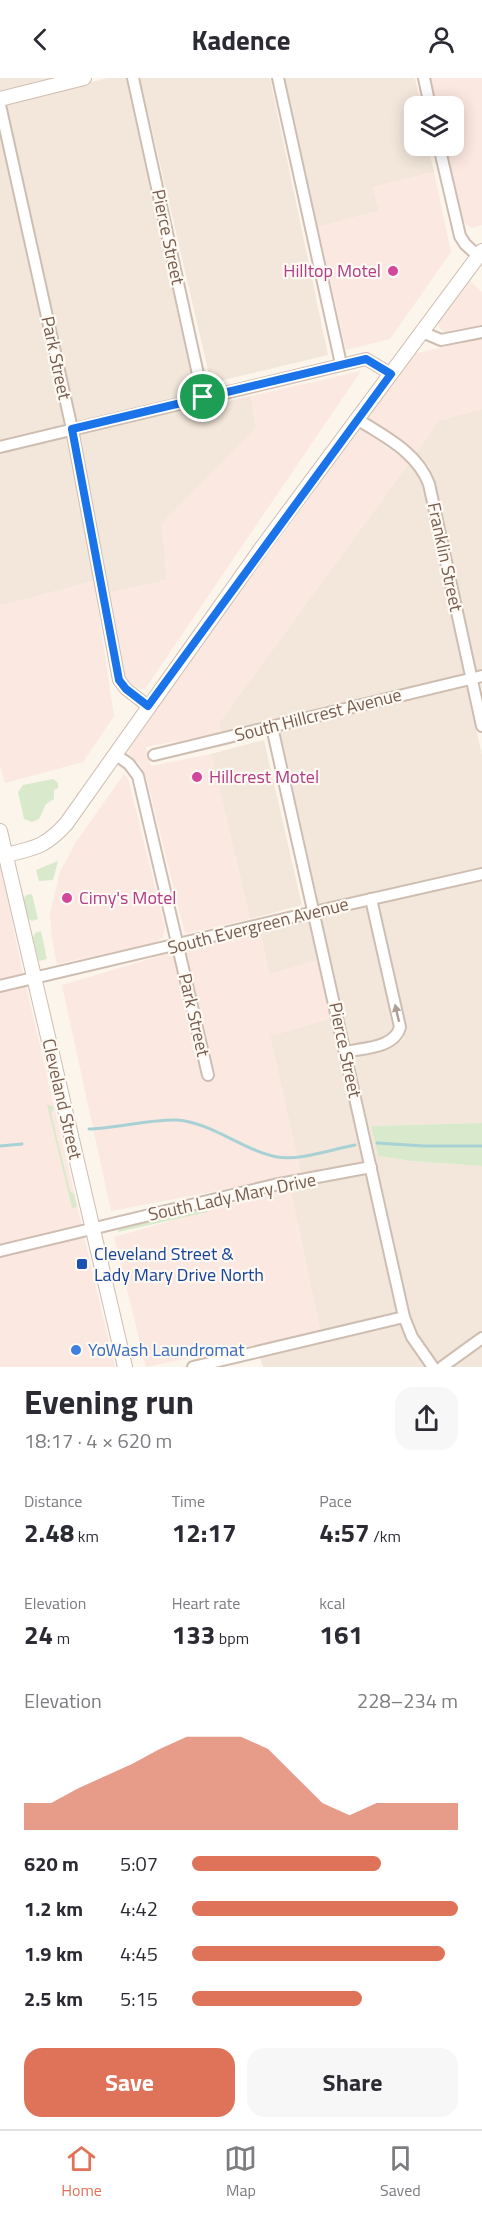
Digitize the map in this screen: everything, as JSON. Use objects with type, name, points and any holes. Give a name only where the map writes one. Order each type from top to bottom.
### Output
[{"type":"street","points":[[0,99],[84,78]]},
{"type":"street","name":"Pierce Street","points":[[133,78],[203,397]]},
{"type":"street","points":[[278,78],[341,364]]},
{"type":"street","points":[[424,78],[428,96]]},
{"type":"street","name":"Park Street","points":[[0,105],[72,429],[119,680],[126,689],[148,706]]},
{"type":"street","points":[[6,855],[35,848],[51,840],[66,824],[148,706],[480,253],[465,244],[460,236],[441,156]]},
{"type":"street","points":[[422,332],[441,340],[482,332]]},
{"type":"street","points":[[0,447],[366,359],[391,374]]},
{"type":"street","name":"Franklin Street","points":[[357,419],[407,453],[423,468],[429,484],[477,677],[482,726]]},
{"type":"street","name":"South Hillcrest Avenue","points":[[154,754],[477,677]]},
{"type":"street","name":"Pierce Street","points":[[272,727],[404,1317],[412,1337],[433,1367]]},
{"type":"street","name":"Park Street","points":[[116,754],[129,764],[138,776],[208,1075]]},
{"type":"street","name":"Cleveland Street","points":[[0,831],[125,1367]]},
{"type":"street","name":"South Evergreen Avenue","points":[[0,986],[482,874]]},
{"type":"street","points":[[345,1052],[390,1042],[398,1035],[400,1027],[371,899]]},
{"type":"street","name":"South Lady Mary Drive","points":[[0,1251],[274,1185],[339,1175],[371,1167]]},
{"type":"street","points":[[193,1367],[404,1317]]},
{"type":"street","points":[[442,1367],[482,1338]]},
{"type":"shaded area","points":[[0,78],[59,78],[0,92]]},
{"type":"shaded area","points":[[108,78],[126,78],[195,393],[77,422],[6,103]]},
{"type":"shaded area","points":[[140,78],[270,78],[328,355],[211,383]]},
{"type":"shaded area","points":[[284,78],[415,78],[419,96],[404,96],[404,156],[430,156],[434,172],[373,187],[379,211],[318,227]]},
{"type":"shaded area","points":[[430,78],[482,78],[482,225],[472,228],[463,222],[447,156],[464,156],[464,96],[434,96]]},
{"type":"shaded area","points":[[0,135],[64,425],[0,441]]},
{"type":"shaded area","points":[[434,172],[451,252],[390,339],[346,350],[318,227],[379,211],[373,187]]},
{"type":"shaded area","points":[[468,279],[482,292],[482,326],[448,334],[440,329],[437,321]]},
{"type":"shaded area","points":[[482,338],[482,409],[440,420],[416,453],[366,417],[413,354]]},
{"type":"shaded area","points":[[361,371],[145,689],[140,689],[128,682],[124,673],[110,593],[167,580],[162,524],[256,428],[251,396]]},
{"type":"shaded area","points":[[251,396],[256,428],[162,524],[167,580],[110,593],[79,433]]},
{"type":"shaded area","points":[[482,409],[482,670],[476,671],[435,482],[429,466],[416,453],[440,420]]},
{"type":"shaded area","points":[[359,427],[409,463],[219,723],[221,733],[146,747],[151,766],[211,754],[250,919],[185,934],[146,776],[140,764],[129,755],[128,748]]},
{"type":"shaded area","points":[[67,436],[94,581],[0,606],[0,453]]},
{"type":"shaded area","points":[[409,463],[417,471],[423,486],[464,674],[221,733],[219,723]]},
{"type":"shaded area","points":[[94,581],[114,716],[83,762],[5,783],[0,766],[0,606]]},
{"type":"shaded area","points":[[466,685],[482,755],[482,868],[319,905],[280,731]]},
{"type":"shaded area","points":[[264,740],[302,905],[250,919],[211,754]]},
{"type":"shaded area","points":[[124,774],[128,778],[165,927],[163,937],[155,943],[57,964],[50,913],[60,872],[76,842]]},
{"type":"shaded area","points":[[0,861],[23,975],[0,980]]},
{"type":"shaded area","points":[[482,880],[482,1123],[371,1126],[378,1156],[411,1161],[482,1166],[482,1331],[438,1363],[418,1335],[410,1315],[353,1056],[395,1046],[403,1039],[407,1029],[379,903]]},
{"type":"shaded area","points":[[366,906],[394,1028],[387,1037],[350,1045],[321,916]]},
{"type":"shaded area","points":[[309,919],[318,960],[269,975],[260,931]]},
{"type":"shaded area","points":[[260,931],[269,974],[318,960],[331,1018],[270,1036],[301,1175],[111,1211],[62,985],[173,952],[203,1082],[215,1079],[185,949]]},
{"type":"shaded area","points":[[26,986],[82,1226],[0,1245],[0,992]]},
{"type":"shaded area","points":[[331,1018],[363,1163],[301,1175],[270,1036]]},
{"type":"shaded area","points":[[366,1174],[397,1312],[320,1331],[290,1188]]},
{"type":"shaded area","points":[[290,1188],[320,1331],[146,1367],[114,1237]]},
{"type":"shaded area","points":[[84,1237],[115,1367],[0,1367],[0,1257]]},
{"type":"shaded area","points":[[400,1324],[406,1340],[425,1367],[263,1367],[260,1357]]},
{"type":"shaded area","points":[[482,1345],[482,1367],[452,1367]]},
{"type":"green space","points":[[53,779],[58,783],[58,788],[54,790],[54,799],[46,804],[39,819],[32,822],[24,819],[18,792],[23,785]]},
{"type":"green space","points":[[58,861],[53,880],[39,881],[36,870]]},
{"type":"green space","points":[[32,894],[38,919],[32,921],[27,918],[23,900],[26,895]]},
{"type":"green space","points":[[41,931],[47,959],[39,961],[33,938],[35,933]]},
{"type":"green space","points":[[47,1104],[54,1107],[51,1113],[70,1191],[74,1194],[77,1207],[72,1208]]},
{"type":"green space","points":[[482,1123],[482,1166],[411,1161],[378,1156],[371,1126]]},
{"type":"green space","points":[[206,1208],[208,1212],[118,1232],[119,1229]]},
{"type":"waterway","points":[[89,1129],[177,1120],[203,1126],[264,1154],[286,1158],[355,1145]]},
{"type":"waterway","points":[[377,1143],[482,1146]]},
{"type":"waterway","points":[[0,1146],[22,1144]]},
{"type":"place","name":"Hilltop Motel","points":[[393,271]]},
{"type":"place","name":"Hillcrest Motel","points":[[197,777]]},
{"type":"place","name":"Cimy's Motel","points":[[67,898]]},
{"type":"place","name":"Cleveland Street & Lady Mary Drive North","points":[[82,1264]]},
{"type":"place","name":"YoWash Laundromat","points":[[76,1350]]},
{"type":"route","points":[[366,359],[373,361],[391,374],[148,706],[126,689],[119,680],[72,429],[203,397],[366,359]]}]
